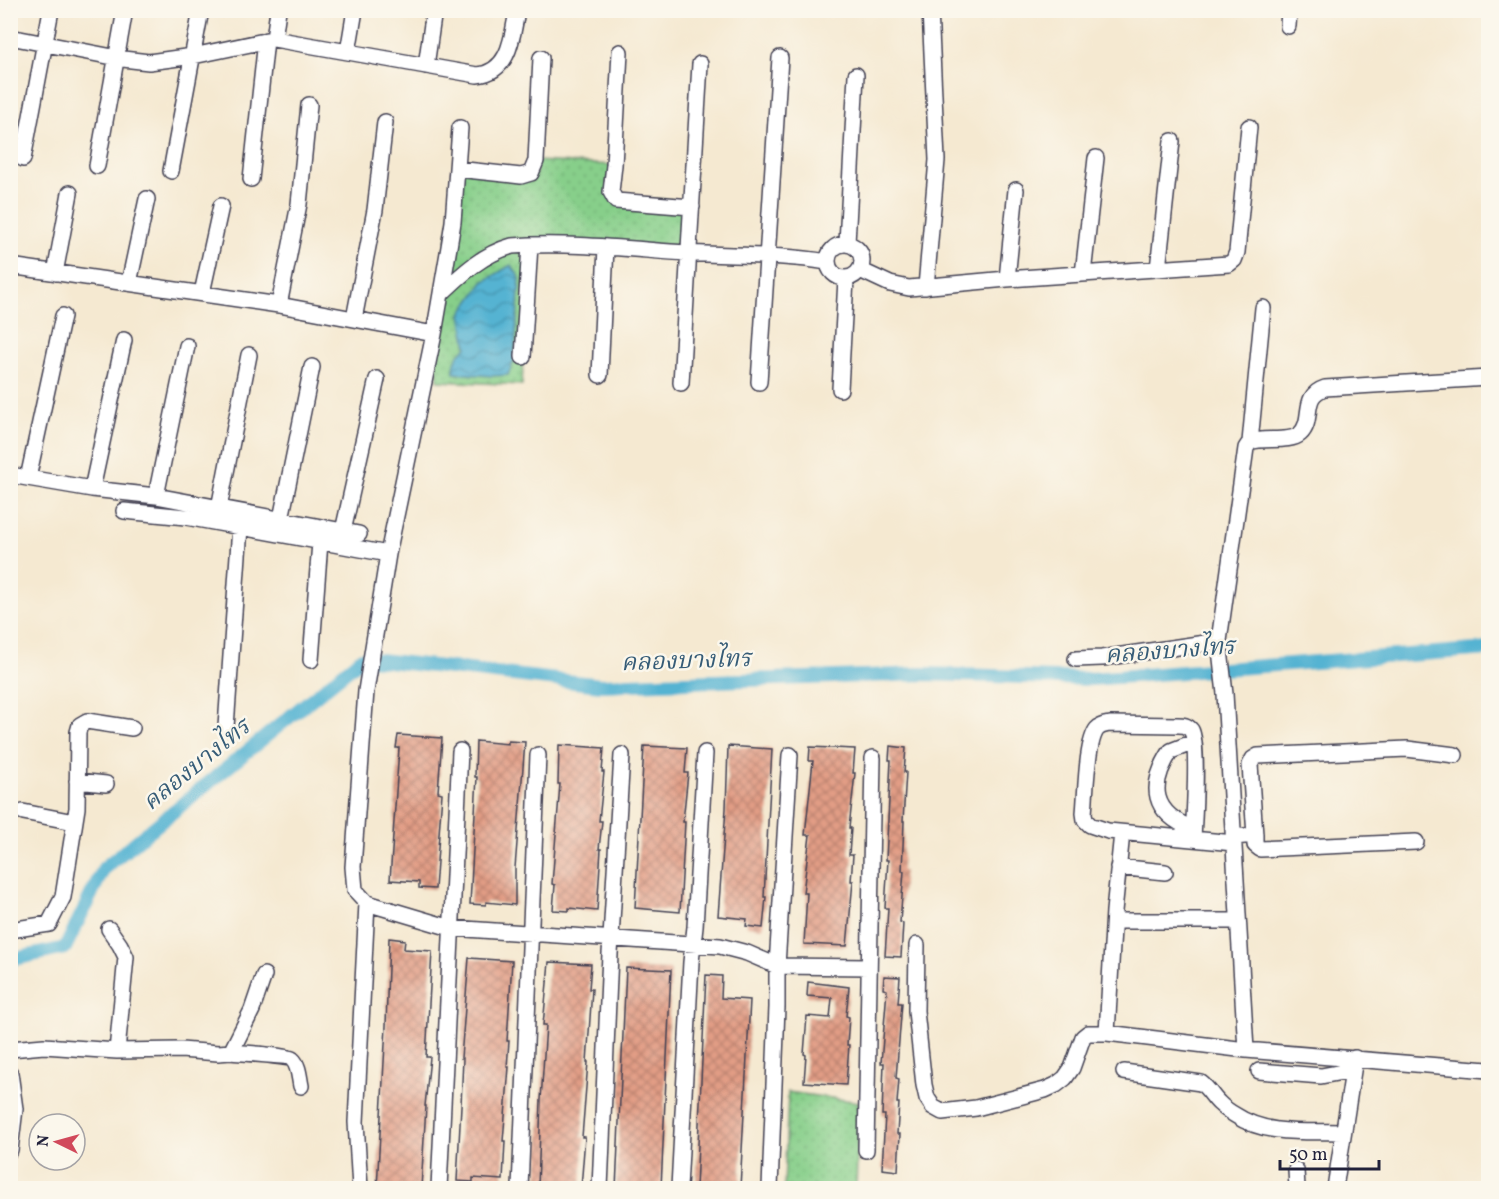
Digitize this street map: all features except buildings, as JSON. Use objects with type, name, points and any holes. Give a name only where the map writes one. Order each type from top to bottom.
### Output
[{"type":"street","points":[[23,159],[51,10]]},
{"type":"street","points":[[97,166],[125,10]]},
{"type":"street","points":[[171,171],[201,10]]},
{"type":"street","points":[[251,179],[270,39],[278,10]]},
{"type":"street","points":[[348,52],[355,10]]},
{"type":"street","points":[[426,66],[434,10]]},
{"type":"street","points":[[926,287],[937,160],[930,10]]},
{"type":"street","points":[[10,37],[149,62],[193,56],[270,39],[477,75],[486,74],[506,58],[517,11]]},
{"type":"street","points":[[620,52],[611,192],[613,198],[616,201],[692,207]]},
{"type":"street","points":[[457,169],[521,176],[531,173],[536,161],[541,58]]},
{"type":"street","points":[[759,382],[780,58]]},
{"type":"street","points":[[681,383],[700,64]]},
{"type":"street","points":[[848,243],[856,75]]},
{"type":"street","points":[[279,305],[299,204],[309,105]]},
{"type":"street","points":[[354,319],[375,210],[385,122]]},
{"type":"street","points":[[860,270],[890,284],[909,288],[1228,264],[1234,260],[1237,252],[1249,127]]},
{"type":"street","points":[[460,128],[453,222],[434,334],[388,554],[366,692],[353,867],[355,890],[367,903],[451,928],[720,946],[747,953],[777,966],[869,966]]},
{"type":"street","points":[[1158,269],[1172,141]]},
{"type":"street","points":[[1083,274],[1096,158]]},
{"type":"street","points":[[1007,279],[1016,190]]},
{"type":"street","points":[[55,273],[70,192]]},
{"type":"street","points":[[129,283],[147,199]]},
{"type":"street","points":[[202,293],[221,206]]},
{"type":"street","points":[[848,243],[861,253],[860,270],[854,276],[846,279],[833,274],[827,262],[830,252],[837,245],[848,243]]},
{"type":"street","points":[[523,357],[530,245]]},
{"type":"street","points":[[441,294],[470,267],[498,250],[512,246],[606,247],[688,253],[769,255],[827,262]]},
{"type":"street","points":[[600,375],[606,247]]},
{"type":"street","points":[[10,266],[279,305],[434,334]]},
{"type":"street","points":[[840,389],[846,279]]},
{"type":"street","points":[[1246,1050],[1225,694],[1219,642],[1246,448],[1253,440],[1263,308]]},
{"type":"street","points":[[28,477],[63,316]]},
{"type":"street","points":[[92,489],[124,340]]},
{"type":"street","points":[[156,496],[187,346]]},
{"type":"street","points":[[219,508],[249,355]]},
{"type":"street","points":[[281,519],[312,367]]},
{"type":"street","points":[[10,475],[92,489],[156,496],[351,532],[376,378]]},
{"type":"street","points":[[1253,440],[1293,438],[1301,434],[1311,397],[1316,390],[1488,378]]},
{"type":"street","points":[[124,511],[186,516],[388,554]]},
{"type":"street","points":[[226,727],[240,527]]},
{"type":"street","points":[[311,660],[320,542]]},
{"type":"street","points":[[1076,659],[1102,658],[1219,642]]},
{"type":"street","points":[[10,930],[49,924],[63,897],[77,808],[80,725],[87,721],[132,728]]},
{"type":"street","points":[[1193,833],[1194,742],[1191,730],[1187,726],[1178,725],[1110,724],[1101,726],[1091,742],[1085,820],[1090,825],[1122,833],[1193,833],[1234,840],[1255,835]]},
{"type":"street","points":[[1193,833],[1167,814],[1159,803],[1157,778],[1171,751],[1194,742]]},
{"type":"street","points":[[1416,842],[1260,849],[1255,844],[1250,765],[1258,756],[1407,749],[1455,755]]},
{"type":"street","points":[[439,1188],[460,751]]},
{"type":"street","points":[[679,1188],[705,753]]},
{"type":"street","points":[[520,1188],[538,755]]},
{"type":"street","points":[[600,1188],[622,755]]},
{"type":"street","points":[[770,1188],[777,966],[790,755]]},
{"type":"street","points":[[866,1150],[873,758]]},
{"type":"street","points":[[77,781],[106,784]]},
{"type":"street","points":[[23,812],[74,822]]},
{"type":"street","points":[[1107,1033],[1122,833]]},
{"type":"street","points":[[1118,867],[1165,872]]},
{"type":"street","points":[[360,1188],[356,1122],[367,903]]},
{"type":"street","points":[[1114,921],[1238,921]]},
{"type":"street","points":[[109,929],[126,957],[117,1052]]},
{"type":"street","points":[[917,945],[916,1011],[924,1085],[927,1098],[933,1107],[942,1112],[976,1108],[1051,1087],[1065,1078],[1072,1068],[1083,1037],[1088,1033],[1107,1033],[1354,1064],[1488,1070]]},
{"type":"street","points":[[231,1052],[252,1010],[264,975]]},
{"type":"street","points":[[10,1049],[44,1046],[117,1052],[181,1050],[289,1056],[294,1060],[298,1069],[301,1086]]},
{"type":"street","points":[[1259,1071],[1321,1076],[1354,1064]]},
{"type":"street","points":[[1335,1188],[1354,1064]]},
{"type":"street","points":[[1124,1072],[1201,1083],[1207,1087],[1219,1104],[1257,1127],[1270,1130],[1343,1132]]},
{"type":"street","points":[[10,1073],[15,1109],[10,1150]]},
{"type":"street","points":[[1296,1170],[1297,1188]]},
{"type":"green space","points":[[536,161],[614,165],[613,199],[693,200],[688,253],[530,245],[522,385],[438,381],[434,334],[457,169],[536,174]]},
{"type":"green space","points":[[788,1092],[859,1102],[856,1188],[784,1188]]},
{"type":"water","points":[[511,265],[520,278],[514,360],[508,375],[454,373],[457,358],[467,347],[461,314],[483,282]]},
{"type":"waterway","name":"คลองบางไทร","points":[[10,960],[65,948],[104,868],[362,658],[601,685],[924,674],[1091,679],[1488,649]]}]
